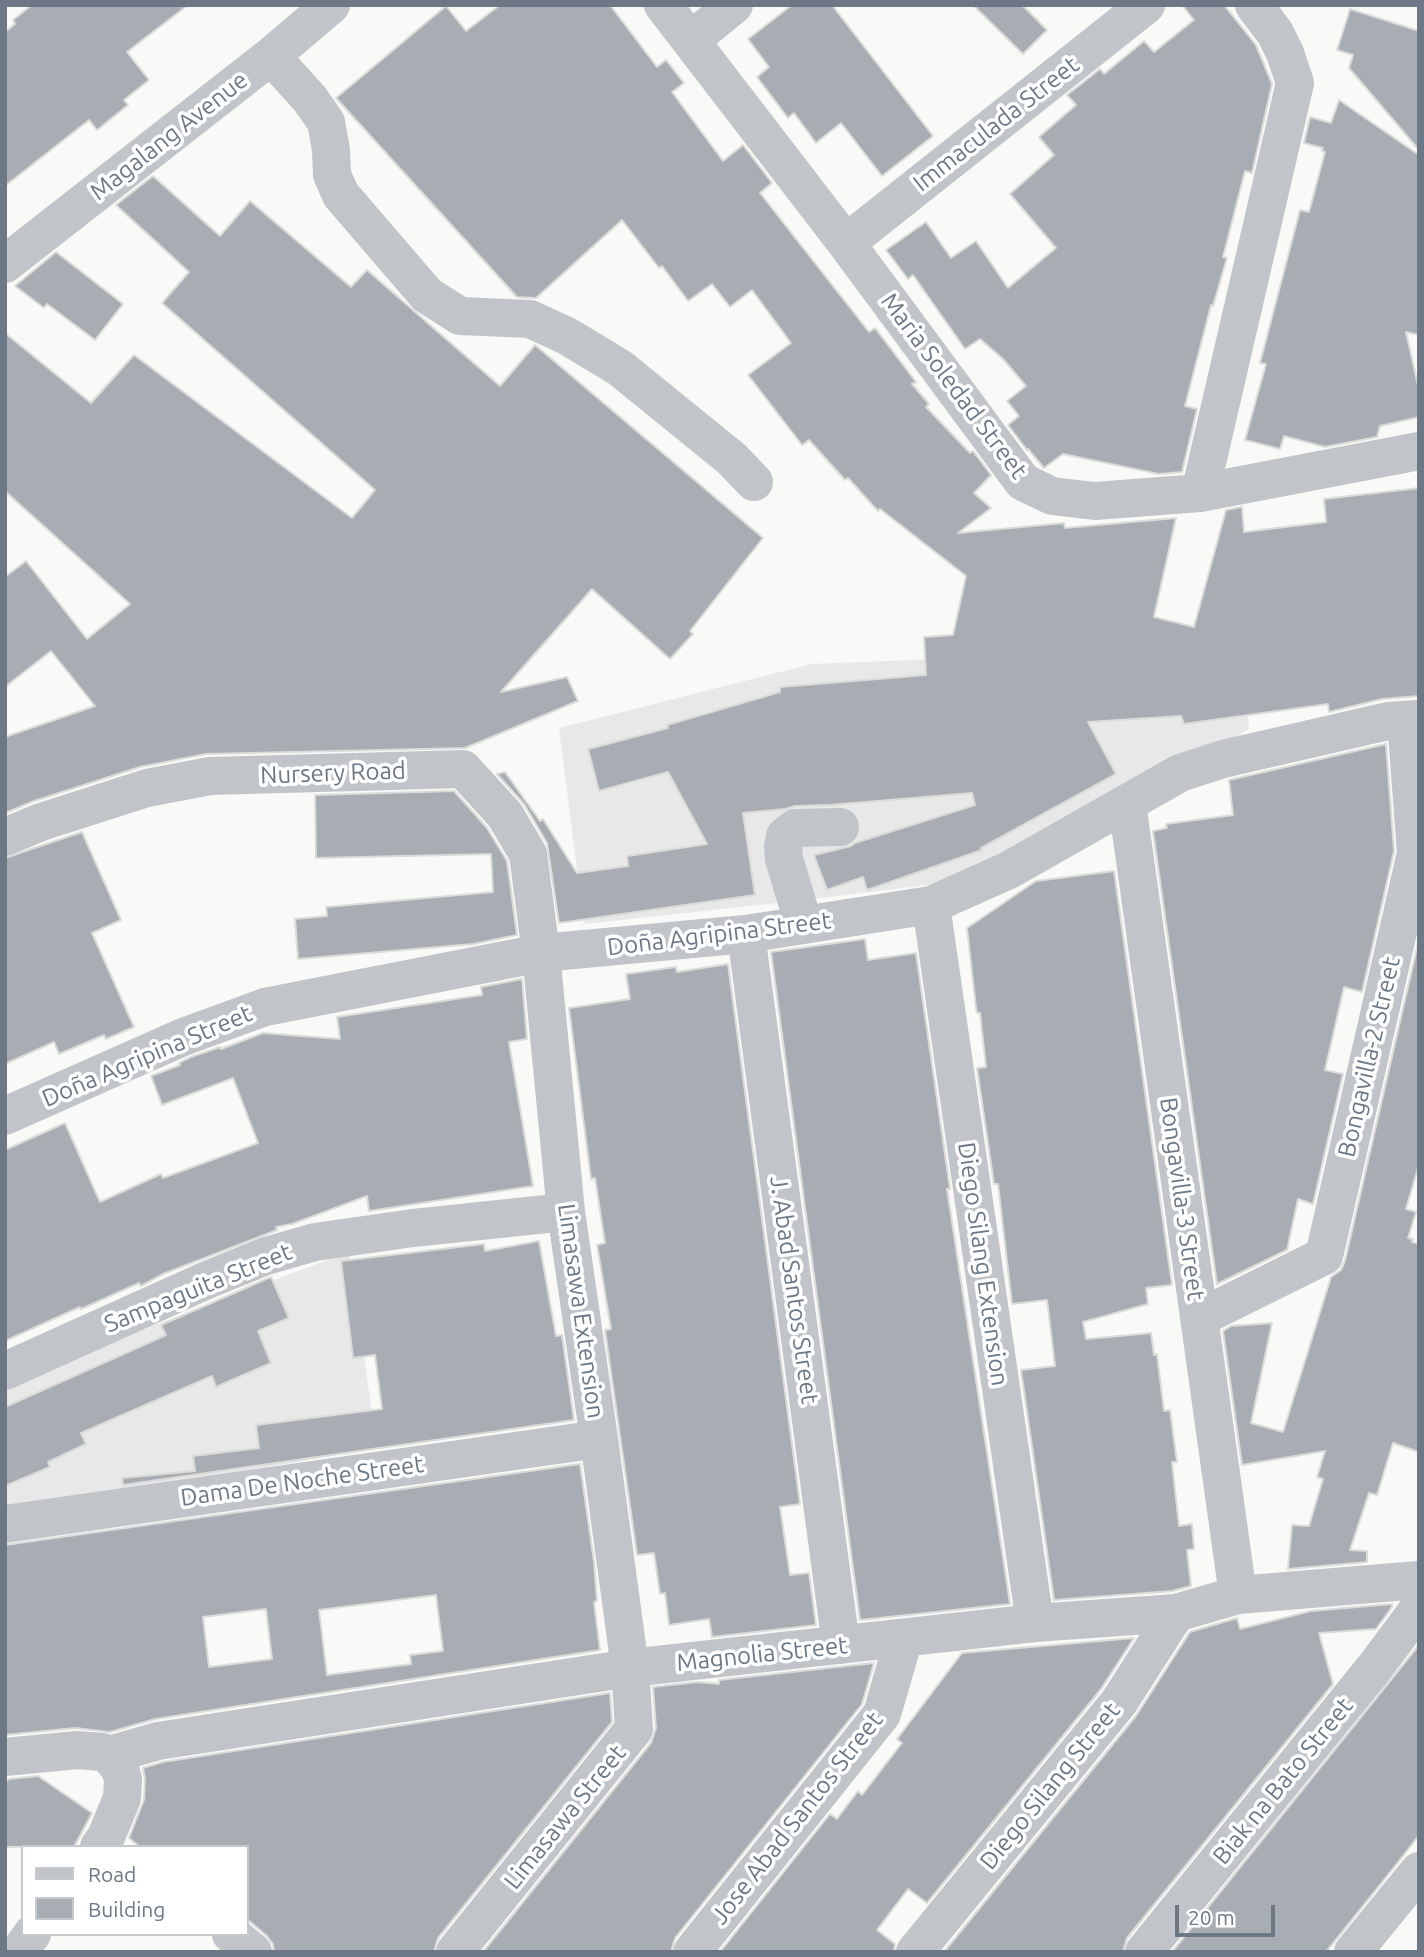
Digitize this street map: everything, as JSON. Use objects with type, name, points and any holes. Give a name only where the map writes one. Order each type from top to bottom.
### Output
[{"type":"street","name":"Magalang Avenue","points":[[5,264],[271,56],[331,5]]},
{"type":"street","name":"Maria Soledad Street","points":[[663,5],[846,243],[1023,482],[1052,496],[1095,500],[1200,493],[1419,451]]},
{"type":"street","points":[[691,40],[734,5]]},
{"type":"street","name":"Immaculada Street","points":[[846,243],[1146,5]]},
{"type":"street","points":[[1200,493],[1294,83],[1285,53],[1275,33],[1254,5]]},
{"type":"street","points":[[271,56],[310,99],[326,122],[332,175],[341,195],[428,295],[460,316],[530,319],[567,335],[620,368],[732,459],[754,482]]},
{"type":"street","name":"Doña Agripina Street","points":[[5,1116],[183,1037],[265,1007],[541,953],[746,934],[931,905],[1009,870],[1180,773],[1223,759],[1388,721],[1412,719]]},
{"type":"street","name":"Bongavilla-2 Street","points":[[1199,1318],[1324,1256],[1416,853],[1412,719]]},
{"type":"street","name":"Nursery Road","points":[[5,837],[41,822],[147,788],[210,776],[463,769],[505,815],[528,854],[541,953]]},
{"type":"street","name":"Bongavilla-3 Street","points":[[1127,803],[1238,1595]]},
{"type":"street","points":[[804,925],[785,859],[785,836],[795,828],[839,827]]},
{"type":"street","name":"Diego Silang Extension","points":[[931,905],[1035,1623]]},
{"type":"street","name":"J. Abad Santos Street","points":[[746,934],[841,1645]]},
{"type":"street","name":"Limasawa Extension","points":[[541,953],[566,1212],[630,1668]]},
{"type":"street","name":"Sampaguita Street","points":[[5,1371],[207,1280],[266,1256],[315,1242],[412,1228],[566,1212]]},
{"type":"street","name":"Dama De Noche Street","points":[[5,1524],[599,1439]]},
{"type":"street","name":"Magnolia Street","points":[[5,1757],[77,1750],[109,1755],[158,1741],[630,1668],[1035,1623],[1177,1613],[1238,1595],[1419,1580]]},
{"type":"street","name":"Biak na Bato Street","points":[[1144,1952],[1375,1667],[1419,1608]]},
{"type":"street","name":"Diego Silang Street","points":[[915,1952],[1119,1702],[1177,1613]]},
{"type":"street","name":"Jose Abad Santos Street","points":[[692,1952],[882,1714],[904,1638]]},
{"type":"street","name":"Limasawa Street","points":[[456,1952],[631,1735],[634,1723],[630,1668]]},
{"type":"street","points":[[108,1843],[122,1797],[123,1779],[120,1769],[109,1755]]},
{"type":"street","points":[[1353,1952],[1419,1871]]},
{"type":"street","points":[[19,1952],[31,1936]]},
{"type":"shaded area","points":[[1241,647],[1249,729],[990,877],[584,924],[559,728],[812,664]]},
{"type":"shaded area","points":[[349,1252],[377,1448],[5,1513],[5,1391],[131,1334]]},
{"type":"building","points":[[32,5],[188,5],[127,52],[149,80],[124,100],[128,105],[97,130],[89,120],[5,186],[5,32],[15,24],[13,20]]},
{"type":"building","points":[[500,5],[610,5],[657,67],[666,60],[684,83],[672,92],[723,161],[743,145],[772,183],[760,193],[869,332],[875,328],[916,382],[912,384],[929,404],[926,407],[970,453],[973,451],[991,475],[974,493],[991,508],[958,533],[1064,523],[1065,528],[1176,518],[1154,617],[1194,627],[1226,510],[1242,507],[1244,532],[1326,522],[1324,499],[1419,488],[1419,696],[1382,699],[1329,712],[1328,704],[1184,724],[1181,716],[1088,722],[1116,774],[981,848],[982,850],[867,890],[863,877],[827,890],[814,855],[851,846],[975,805],[972,793],[795,806],[743,813],[755,895],[559,923],[547,843],[524,804],[497,774],[505,772],[540,821],[543,819],[577,873],[628,866],[627,856],[707,844],[668,772],[599,791],[588,749],[668,728],[667,725],[780,692],[780,687],[926,675],[924,637],[953,635],[966,576],[880,509],[878,511],[809,440],[802,445],[748,375],[791,343],[752,290],[730,307],[712,284],[688,301],[622,220],[536,298],[517,297],[336,98],[446,6],[466,31]]},
{"type":"building","points":[[792,5],[832,5],[933,136],[882,176],[841,123],[816,143],[794,113],[788,118],[757,77],[769,67],[748,39]]},
{"type":"building","points":[[973,5],[1022,5],[1047,30],[1023,54]]},
{"type":"building","points":[[1182,5],[1224,5],[1256,45],[1272,84],[1252,173],[1245,171],[1223,257],[1227,258],[1213,306],[1211,305],[1185,406],[1197,409],[1182,472],[1159,474],[1063,454],[1044,468],[1008,425],[1019,416],[1007,401],[1026,386],[1003,359],[980,339],[965,349],[913,275],[908,279],[886,250],[926,222],[951,258],[976,241],[1008,288],[1056,248],[1010,194],[1054,155],[1039,137],[1076,105],[1067,95],[1100,69],[1104,74],[1144,41],[1154,52],[1194,20]]},
{"type":"building","points":[[1350,9],[1419,31],[1419,150],[1349,68],[1353,55],[1337,50]]},
{"type":"building","points":[[1339,100],[1419,155],[1419,335],[1406,332],[1419,390],[1419,417],[1380,426],[1377,437],[1325,447],[1284,436],[1280,449],[1245,440],[1266,364],[1260,363],[1300,210],[1309,212],[1325,152],[1322,151],[1323,148],[1304,143],[1310,117],[1331,123]]},
{"type":"building","points":[[153,176],[220,236],[250,201],[351,287],[367,270],[500,386],[535,345],[763,538],[690,631],[693,634],[670,659],[592,589],[501,692],[567,677],[578,701],[465,748],[206,754],[140,767],[5,813],[5,737],[95,706],[51,651],[5,687],[5,577],[26,561],[87,639],[130,604],[5,491],[5,333],[91,403],[134,355],[352,518],[375,490],[162,303],[189,272],[116,205]]},
{"type":"building","points":[[56,252],[123,304],[95,340],[47,304],[44,308],[15,286]]},
{"type":"building","points":[[1386,744],[1394,851],[1362,992],[1344,987],[1325,1070],[1343,1074],[1313,1204],[1298,1199],[1287,1250],[1217,1284],[1153,831],[1167,828],[1166,824],[1233,815],[1229,780]]},
{"type":"building","points":[[454,791],[487,828],[507,861],[517,935],[473,944],[298,959],[295,919],[327,916],[326,907],[493,892],[491,854],[316,858],[315,795]]},
{"type":"building","points":[[82,832],[121,920],[92,933],[134,1027],[106,1039],[104,1035],[59,1054],[54,1042],[5,1064],[5,858]]},
{"type":"building","points":[[1114,871],[1172,1285],[1146,1288],[1148,1304],[1083,1322],[1086,1339],[1151,1333],[1154,1355],[1157,1354],[1164,1411],[1170,1410],[1177,1462],[1172,1462],[1179,1526],[1192,1524],[1194,1549],[1187,1550],[1191,1586],[1172,1591],[1054,1600],[1021,1370],[1055,1366],[1047,1300],[1012,1304],[998,1184],[994,1184],[977,1068],[986,1067],[967,928],[1036,881]]},
{"type":"building","points":[[865,939],[868,960],[916,953],[950,1189],[947,1189],[1010,1604],[860,1620],[771,952]]},
{"type":"building","points":[[1419,939],[1419,1164],[1406,1209],[1416,1212],[1408,1238],[1419,1244],[1419,1452],[1393,1443],[1377,1495],[1369,1493],[1350,1550],[1367,1551],[1367,1562],[1288,1569],[1292,1525],[1309,1526],[1323,1479],[1317,1477],[1325,1451],[1242,1465],[1223,1331],[1231,1326],[1272,1323],[1251,1423],[1283,1432],[1331,1277],[1341,1270],[1345,1261]]},
{"type":"building","points":[[728,964],[800,1504],[780,1507],[790,1575],[809,1573],[816,1625],[712,1637],[709,1619],[669,1625],[665,1593],[660,1594],[654,1553],[637,1555],[605,1330],[611,1329],[597,1245],[605,1243],[595,1178],[591,1179],[569,1008],[630,999],[626,974],[676,967],[677,972]]},
{"type":"building","points":[[522,979],[527,1039],[509,1042],[533,1186],[369,1211],[367,1196],[292,1224],[276,1227],[277,1230],[163,1274],[141,1286],[139,1283],[81,1309],[80,1307],[5,1341],[5,1150],[65,1123],[100,1202],[161,1174],[163,1178],[258,1143],[233,1078],[162,1105],[151,1076],[180,1065],[179,1063],[191,1057],[263,1033],[340,1039],[337,1017],[482,995],[481,987]]},
{"type":"building","points":[[539,1241],[556,1336],[562,1335],[574,1420],[123,1485],[122,1478],[195,1471],[193,1456],[259,1448],[256,1425],[382,1409],[375,1355],[353,1358],[341,1261],[484,1244],[485,1251]]},
{"type":"building","points":[[271,1277],[289,1318],[258,1331],[271,1363],[216,1387],[212,1376],[81,1433],[86,1444],[48,1462],[50,1467],[5,1486],[5,1407],[166,1335],[161,1325]]},
{"type":"building","points":[[580,1464],[594,1562],[597,1601],[594,1602],[600,1650],[155,1719],[110,1732],[75,1728],[5,1735],[5,1545]],"holes":[[[436,1595],[443,1651],[410,1655],[411,1664],[327,1675],[319,1610]],[[266,1609],[272,1659],[209,1667],[203,1617]]]},
{"type":"building","points":[[1392,1604],[1376,1629],[1319,1633],[1333,1684],[1127,1938],[1123,1952],[944,1952],[1136,1716],[1190,1632],[1237,1618],[1240,1629],[1311,1611]]},
{"type":"building","points":[[1134,1638],[1101,1689],[927,1903],[908,1889],[877,1930],[895,1944],[894,1952],[720,1952],[830,1814],[837,1819],[858,1791],[862,1795],[902,1743],[897,1739],[962,1653]]},
{"type":"building","points":[[1419,1645],[1419,1835],[1326,1952],[1172,1952]]},
{"type":"building","points":[[874,1663],[862,1704],[675,1938],[671,1952],[483,1952],[651,1743],[656,1728],[653,1687],[698,1682],[719,1684],[719,1680]]},
{"type":"building","points":[[610,1693],[612,1722],[438,1938],[434,1952],[274,1952],[273,1944],[267,1936],[248,1920],[248,1845],[138,1845],[129,1838],[144,1800],[143,1768],[163,1762]]},
{"type":"building","points":[[38,1776],[92,1813],[75,1845],[5,1847],[5,1784],[9,1779]]}]
